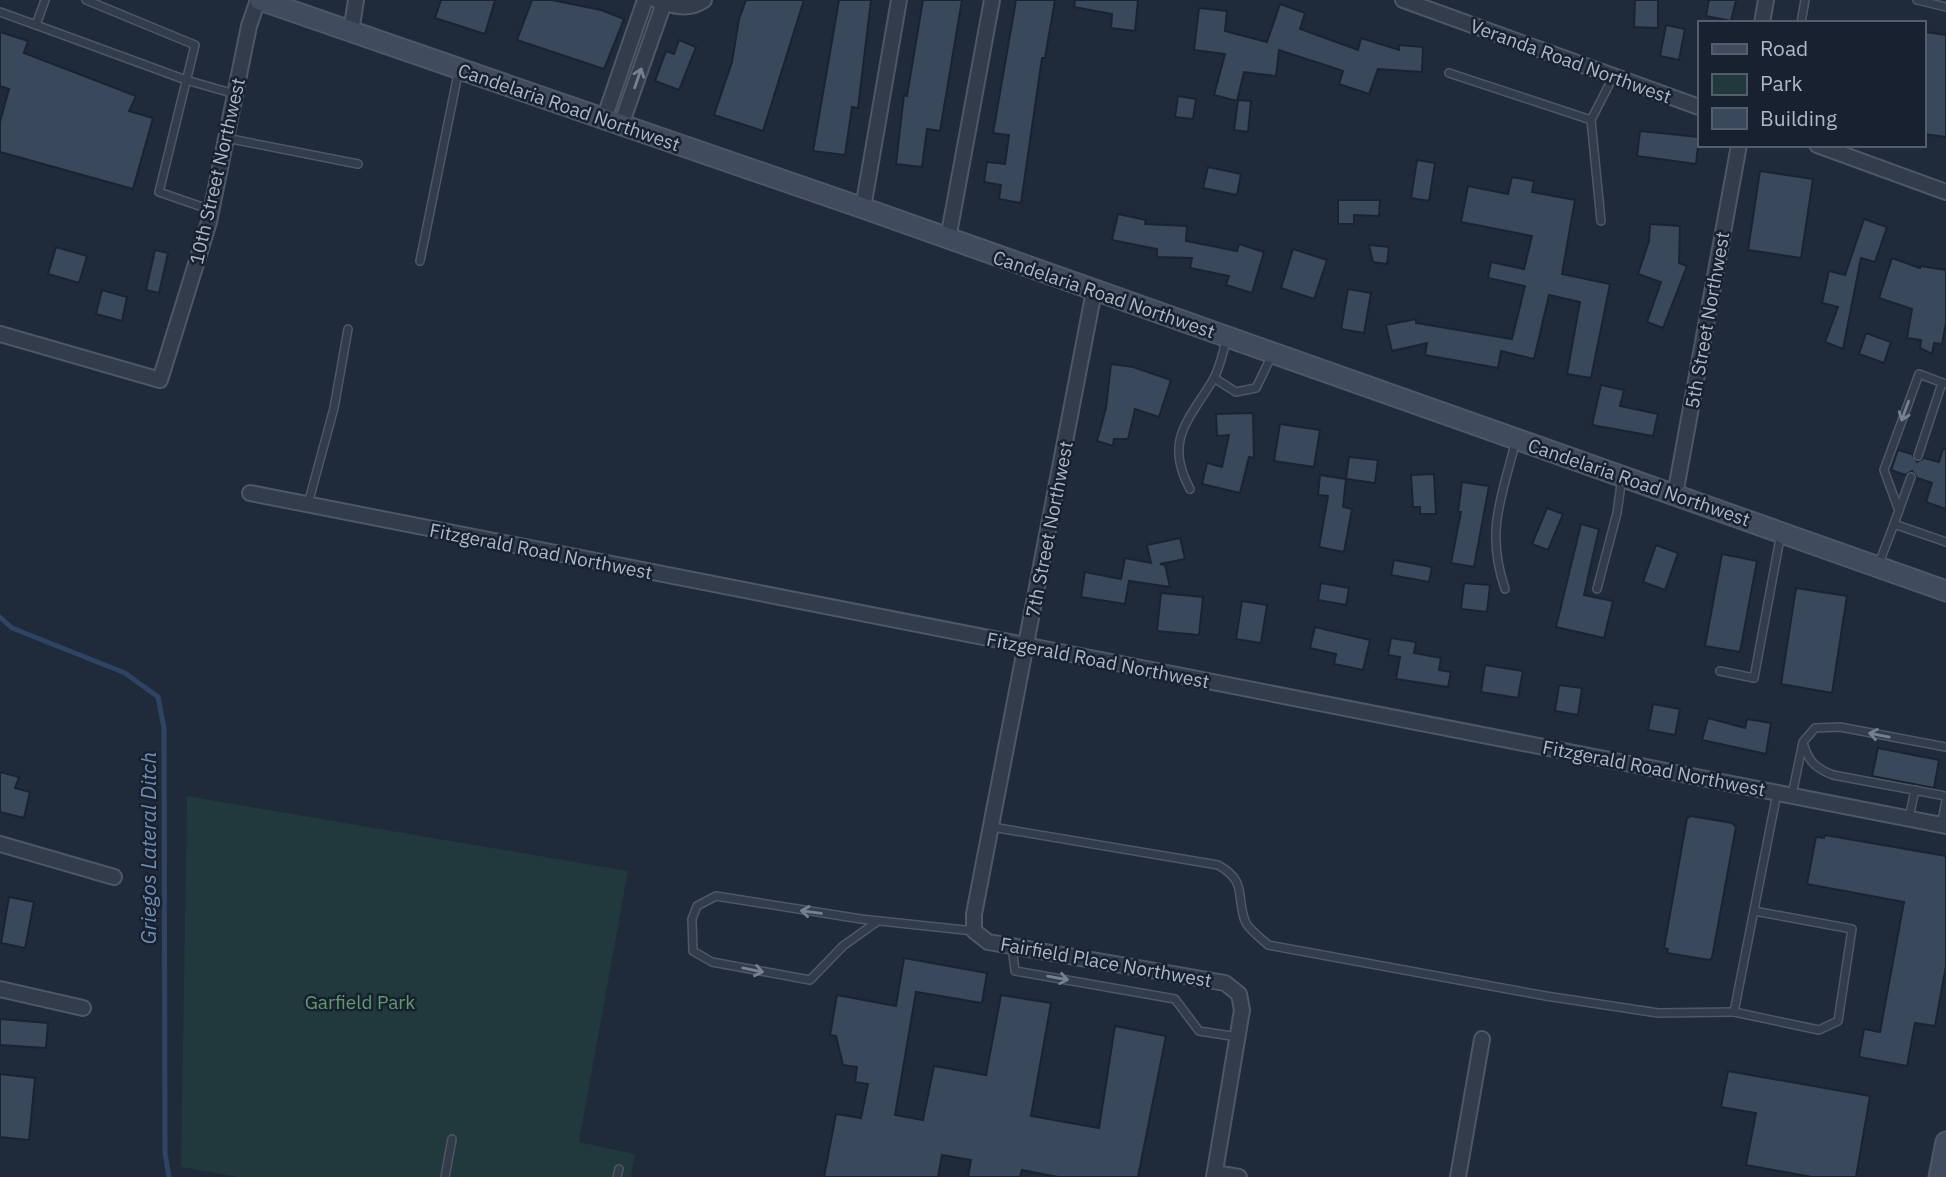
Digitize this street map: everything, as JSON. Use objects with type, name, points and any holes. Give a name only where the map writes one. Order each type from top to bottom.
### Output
[{"type":"main road","name":"Candelaria Road Northwest","points":[[259,0],[863,208],[1946,591]]},
{"type":"main road","points":[[1939,1177],[1946,1142]]},
{"type":"street","name":"10th Street Northwest","points":[[0,334],[160,380],[211,210],[259,0]]},
{"type":"street","points":[[351,32],[356,0]]},
{"type":"street","points":[[613,122],[645,0]]},
{"type":"street","points":[[613,122],[659,2],[674,7],[694,7],[704,0]]},
{"type":"street","points":[[863,208],[899,0]]},
{"type":"street","points":[[948,239],[992,0]]},
{"type":"street","name":"Veranda Road Northwest","points":[[1403,0],[1698,107]]},
{"type":"street","points":[[1762,21],[1766,0]]},
{"type":"street","name":"5th Street Northwest","points":[[1675,495],[1739,147]]},
{"type":"street","points":[[1822,147],[1946,192]]},
{"type":"street","name":"7th Street Northwest","points":[[974,931],[974,914],[1094,291]]},
{"type":"street","name":"Fitzgerald Road Northwest","points":[[250,493],[1943,825]]},
{"type":"street","points":[[6,846],[114,877]]},
{"type":"street","name":"Fairfield Place Northwest","points":[[974,931],[988,942],[1225,984],[1239,994],[1242,1010],[1238,1037]]},
{"type":"street","points":[[0,989],[83,1008]]},
{"type":"street","points":[[1238,1037],[1214,1175],[1239,1177]]},
{"type":"street","points":[[1458,1177],[1482,1039]]},
{"type":"lane","points":[[36,25],[45,0]]},
{"type":"lane","points":[[86,0],[195,45],[159,192],[211,210]]},
{"type":"lane","points":[[1801,21],[1805,0]]},
{"type":"lane","points":[[1917,0],[1946,7]]},
{"type":"lane","points":[[0,12],[186,80],[236,94]]},
{"type":"lane","points":[[420,261],[459,69]]},
{"type":"lane","points":[[1449,73],[1591,120]]},
{"type":"lane","points":[[1601,221],[1591,120],[1614,76]]},
{"type":"lane","points":[[226,138],[358,164]]},
{"type":"lane","points":[[308,505],[334,408],[348,329]]},
{"type":"lane","points":[[1190,489],[1177,455],[1181,433],[1214,378],[1227,338]]},
{"type":"lane","points":[[1214,378],[1236,392],[1256,388],[1273,354]]},
{"type":"lane","points":[[1899,511],[1884,470],[1919,374],[1944,383],[1918,456]]},
{"type":"lane","points":[[1505,589],[1494,543],[1516,439]]},
{"type":"lane","points":[[1597,589],[1616,513],[1622,476]]},
{"type":"lane","points":[[1878,567],[1911,477]]},
{"type":"lane","points":[[1894,524],[1946,542]]},
{"type":"lane","points":[[1720,671],[1754,678],[1781,533]]},
{"type":"lane","points":[[1792,796],[1803,741],[1815,728],[1840,727],[1946,747]]},
{"type":"lane","points":[[1803,741],[1808,758],[1819,769],[1833,775],[1915,790],[1946,799],[1943,825]]},
{"type":"lane","points":[[1909,818],[1915,790]]},
{"type":"lane","points":[[1734,1012],[1777,792]]},
{"type":"lane","points":[[992,827],[1218,865],[1233,873],[1241,892],[1245,923],[1268,945],[1546,996],[1658,1013],[1734,1012],[1819,1030],[1838,1021],[1852,929],[1754,911]]},
{"type":"lane","points":[[878,921],[843,946],[810,980],[712,962],[693,951],[691,936],[697,906],[716,896],[878,921],[974,931]]},
{"type":"lane","points":[[1012,946],[1015,971],[1175,999],[1199,1031],[1238,1037]]},
{"type":"lane","points":[[445,1177],[452,1139]]},
{"type":"green space","name":"Garfield Park","points":[[187,796],[628,871],[579,1142],[635,1154],[631,1177],[238,1177],[181,1167]]},
{"type":"building","points":[[441,0],[495,0],[485,34],[435,18]]},
{"type":"building","points":[[532,0],[552,0],[601,10],[624,19],[604,69],[517,40]]},
{"type":"building","points":[[746,0],[804,0],[763,131],[714,115],[732,62],[739,19]]},
{"type":"building","points":[[839,0],[871,0],[858,108],[852,107],[845,155],[813,151]]},
{"type":"building","points":[[923,0],[962,0],[940,131],[927,129],[922,167],[896,164],[904,95],[907,96]]},
{"type":"building","points":[[1016,0],[1055,0],[1045,58],[1042,58],[1021,203],[999,199],[1001,185],[984,182],[987,162],[1005,164],[1009,135],[993,133]]},
{"type":"building","points":[[1075,0],[1138,0],[1135,31],[1111,28],[1112,14],[1074,7]]},
{"type":"building","points":[[1635,0],[1658,0],[1658,28],[1634,27]]},
{"type":"building","points":[[1709,0],[1736,0],[1731,21],[1706,16]]},
{"type":"building","points":[[1280,4],[1305,13],[1300,29],[1358,50],[1361,38],[1399,50],[1399,45],[1423,47],[1422,72],[1378,69],[1369,94],[1339,84],[1343,71],[1279,50],[1276,76],[1244,72],[1237,101],[1214,95],[1225,54],[1194,50],[1199,8],[1227,11],[1225,31],[1267,42]]},
{"type":"building","points":[[1666,25],[1685,29],[1679,60],[1660,56]]},
{"type":"building","points":[[0,32],[28,41],[24,53],[136,96],[129,111],[153,118],[133,189],[0,152],[0,122],[9,89],[0,86]]},
{"type":"building","points":[[1926,32],[1946,35],[1946,137],[1925,134]]},
{"type":"building","points":[[679,40],[696,47],[679,90],[655,81],[666,51],[674,54]]},
{"type":"building","points":[[1178,96],[1196,99],[1193,119],[1175,117]]},
{"type":"building","points":[[1238,100],[1251,101],[1248,132],[1234,130]]},
{"type":"building","points":[[1640,131],[1698,137],[1696,164],[1637,156]]},
{"type":"building","points":[[1417,160],[1435,163],[1429,201],[1411,198]]},
{"type":"building","points":[[1208,167],[1241,174],[1237,195],[1203,188]]},
{"type":"building","points":[[1760,171],[1813,179],[1801,258],[1748,250]]},
{"type":"building","points":[[1512,177],[1534,181],[1532,192],[1575,200],[1562,274],[1610,284],[1591,378],[1567,374],[1580,302],[1549,295],[1534,359],[1501,351],[1498,368],[1425,355],[1427,343],[1392,351],[1386,325],[1416,319],[1416,323],[1512,339],[1525,286],[1488,278],[1491,262],[1524,269],[1532,236],[1461,222],[1468,186],[1508,194]]},
{"type":"building","points":[[1338,200],[1380,200],[1379,216],[1354,215],[1354,224],[1338,224]]},
{"type":"building","points":[[1118,214],[1146,220],[1145,224],[1187,226],[1186,241],[1237,251],[1239,244],[1264,252],[1252,293],[1226,285],[1229,276],[1190,268],[1192,258],[1157,257],[1157,249],[1112,240]]},
{"type":"building","points":[[1864,219],[1887,227],[1875,262],[1861,258],[1843,349],[1825,342],[1838,307],[1822,303],[1829,271],[1845,275]]},
{"type":"building","points":[[1650,224],[1680,226],[1679,263],[1687,266],[1663,328],[1647,322],[1661,282],[1638,274],[1649,241]]},
{"type":"building","points":[[1369,245],[1389,247],[1387,264],[1373,262]]},
{"type":"building","points":[[56,247],[87,256],[79,283],[48,274]]},
{"type":"building","points":[[1293,249],[1327,260],[1314,299],[1281,288]]},
{"type":"building","points":[[155,250],[168,253],[159,293],[146,290]]},
{"type":"building","points":[[1892,258],[1920,268],[1946,270],[1946,323],[1942,344],[1934,343],[1932,354],[1920,348],[1921,340],[1907,338],[1912,309],[1879,298]]},
{"type":"building","points":[[1348,289],[1371,293],[1364,333],[1341,329]]},
{"type":"building","points":[[102,290],[127,297],[122,321],[96,314]]},
{"type":"building","points":[[1866,333],[1891,342],[1884,363],[1859,354]]},
{"type":"building","points":[[1111,364],[1133,367],[1171,380],[1159,417],[1135,409],[1128,439],[1114,439],[1113,446],[1097,441],[1106,408]]},
{"type":"building","points":[[1601,385],[1624,390],[1620,406],[1658,414],[1653,436],[1592,425]]},
{"type":"building","points":[[1253,413],[1254,458],[1249,457],[1240,493],[1202,484],[1207,463],[1222,467],[1229,435],[1217,436],[1216,414]]},
{"type":"building","points":[[1280,424],[1320,430],[1314,467],[1274,461]]},
{"type":"building","points":[[1943,449],[1946,449],[1946,509],[1926,502],[1932,483],[1917,478],[1912,471],[1905,475],[1891,470],[1898,450],[1912,454],[1917,462],[1924,458],[1939,462]]},
{"type":"building","points":[[1349,457],[1378,460],[1375,483],[1346,479]]},
{"type":"building","points":[[1434,474],[1436,514],[1420,514],[1420,507],[1413,507],[1411,475]]},
{"type":"building","points":[[1320,475],[1346,479],[1343,507],[1352,509],[1344,552],[1319,547],[1328,496],[1318,495]]},
{"type":"building","points":[[1462,482],[1489,486],[1474,567],[1451,563],[1461,512],[1458,512]]},
{"type":"building","points":[[1547,508],[1563,514],[1548,550],[1532,544]]},
{"type":"building","points":[[1581,524],[1599,529],[1584,595],[1613,601],[1604,638],[1556,627]]},
{"type":"building","points":[[1180,538],[1185,559],[1160,564],[1165,565],[1170,587],[1129,581],[1125,604],[1081,597],[1085,572],[1121,579],[1125,558],[1151,563],[1147,545]]},
{"type":"building","points":[[1656,545],[1678,553],[1665,590],[1643,582]]},
{"type":"building","points":[[1722,554],[1757,561],[1740,652],[1705,646]]},
{"type":"building","points":[[1394,560],[1432,567],[1429,582],[1391,575]]},
{"type":"building","points":[[1321,583],[1349,588],[1346,605],[1318,600]]},
{"type":"building","points":[[1464,583],[1490,585],[1487,612],[1461,609]]},
{"type":"building","points":[[1796,588],[1847,596],[1832,693],[1781,684]]},
{"type":"building","points":[[1161,593],[1203,597],[1199,635],[1157,631]]},
{"type":"building","points":[[1242,601],[1267,605],[1261,643],[1236,639]]},
{"type":"building","points":[[1315,627],[1370,640],[1363,670],[1334,664],[1336,654],[1310,648]]},
{"type":"building","points":[[1391,638],[1416,642],[1414,653],[1441,658],[1439,670],[1451,672],[1448,687],[1396,679],[1400,657],[1388,655]]},
{"type":"building","points":[[1485,665],[1523,671],[1518,698],[1481,692]]},
{"type":"building","points":[[1559,685],[1582,688],[1578,715],[1555,711]]},
{"type":"building","points":[[1653,704],[1680,709],[1675,735],[1648,730]]},
{"type":"building","points":[[1708,718],[1745,728],[1747,719],[1771,723],[1766,754],[1702,740]]},
{"type":"building","points":[[1878,748],[1939,760],[1934,788],[1872,776]]},
{"type":"building","points":[[0,772],[19,777],[15,788],[30,792],[24,818],[0,812]]},
{"type":"building","points":[[1691,816],[1732,823],[1736,827],[1712,958],[1709,960],[1667,953],[1668,949],[1664,948],[1687,818]]},
{"type":"building","points":[[1825,835],[1946,856],[1946,966],[1935,1026],[1915,1023],[1907,1066],[1859,1057],[1864,1029],[1880,1032],[1904,902],[1807,884],[1816,837],[1824,838]]},
{"type":"building","points":[[9,897],[34,902],[25,948],[1,943]]},
{"type":"building","points":[[904,958],[987,973],[982,1003],[916,992],[895,1115],[923,1120],[934,1066],[986,1075],[1001,995],[1051,1003],[1031,1116],[1099,1128],[1115,1026],[1166,1036],[1138,1177],[1058,1177],[1022,1170],[1020,1177],[968,1177],[971,1160],[942,1155],[938,1177],[824,1177],[836,1114],[861,1118],[868,1084],[855,1082],[857,1067],[843,1065],[836,1036],[830,1035],[837,995],[896,1006]]},
{"type":"building","points":[[0,1019],[48,1023],[46,1048],[0,1045]]},
{"type":"building","points":[[1728,1071],[1870,1096],[1856,1177],[1812,1177],[1746,1165],[1756,1113],[1721,1107]]},
{"type":"building","points":[[0,1074],[35,1078],[29,1140],[0,1137]]},
{"type":"waterway","name":"Griegos Lateral Ditch","points":[[0,617],[12,628],[125,673],[158,697],[164,728],[165,1153],[169,1177]]}]
